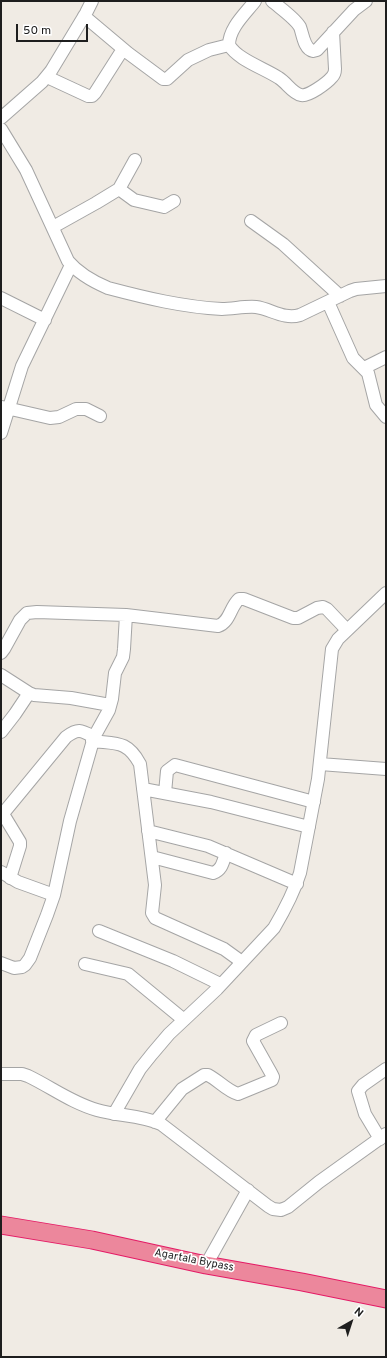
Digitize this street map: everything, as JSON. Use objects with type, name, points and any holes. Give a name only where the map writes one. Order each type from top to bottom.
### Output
[{"type":"highway","name":"Agartala Bypass","points":[[1,1225],[77,1237],[206,1265],[386,1299]]},
{"type":"street","points":[[1,118],[47,77],[55,66],[92,1]]},
{"type":"street","points":[[228,45],[235,27],[255,1]]},
{"type":"street","points":[[272,1],[299,26],[310,51],[317,50],[354,10],[366,1]]},
{"type":"street","points":[[84,16],[123,49],[163,79],[167,79],[188,60],[210,50],[228,45]]},
{"type":"street","points":[[228,45],[235,53],[280,78],[295,93],[302,96],[307,95],[317,89],[332,77],[335,69],[334,32]]},
{"type":"street","points":[[47,77],[88,96],[92,96],[123,49]]},
{"type":"street","points":[[1,129],[26,170],[68,261],[71,265],[100,285],[161,301],[222,309],[253,307],[293,317],[300,316],[356,289],[386,286]]},
{"type":"street","points":[[53,227],[119,189],[135,160]]},
{"type":"street","points":[[119,189],[128,198],[164,207],[174,201]]},
{"type":"street","points":[[251,221],[283,244],[340,296]]},
{"type":"street","points":[[1,433],[5,407],[22,366],[71,265]]},
{"type":"street","points":[[1,298],[45,320]]},
{"type":"street","points":[[328,302],[353,358],[368,373],[376,405],[386,417]]},
{"type":"street","points":[[364,368],[386,357]]},
{"type":"street","points":[[5,407],[50,418],[59,417],[76,409],[86,408],[100,416]]},
{"type":"street","points":[[114,1114],[140,1069],[170,1034],[274,928],[297,884],[314,802],[320,764],[332,649],[335,643],[386,593]]},
{"type":"street","points":[[1,653],[20,620],[27,613],[37,612],[126,615],[218,626],[227,620],[235,602],[244,598],[293,618],[298,618],[322,607],[327,609],[348,630]]},
{"type":"street","points":[[1,963],[14,968],[25,965],[30,958],[54,895],[70,821],[93,739],[110,705],[115,673],[123,656],[126,615]]},
{"type":"street","points":[[1,675],[34,695],[71,698],[110,705]]},
{"type":"street","points":[[1,732],[29,693]]},
{"type":"street","points":[[54,895],[4,876],[20,846],[20,842],[2,815],[66,737],[74,731],[81,730],[93,739],[121,744],[128,748],[140,764],[152,857],[155,892],[152,913],[155,918],[224,949],[242,962]]},
{"type":"street","points":[[320,764],[386,769]]},
{"type":"street","points":[[164,794],[167,771],[175,765],[314,802]]},
{"type":"street","points":[[144,789],[211,802],[309,827]]},
{"type":"street","points":[[148,831],[208,846],[297,884]]},
{"type":"street","points":[[152,857],[213,873],[220,869],[226,853]]},
{"type":"street","points":[[99,931],[173,961],[220,984]]},
{"type":"street","points":[[85,964],[128,974],[184,1020]]},
{"type":"street","points":[[155,1122],[182,1089],[204,1076],[208,1075],[213,1077],[233,1093],[238,1094],[272,1080],[273,1077],[253,1041],[256,1035],[282,1023]]},
{"type":"street","points":[[1,1074],[22,1074],[83,1106],[155,1122],[174,1134],[273,1209],[281,1210],[288,1207],[319,1182],[383,1136],[365,1114],[358,1091],[363,1085],[386,1070]]},
{"type":"street","points":[[206,1265],[248,1190]]}]
